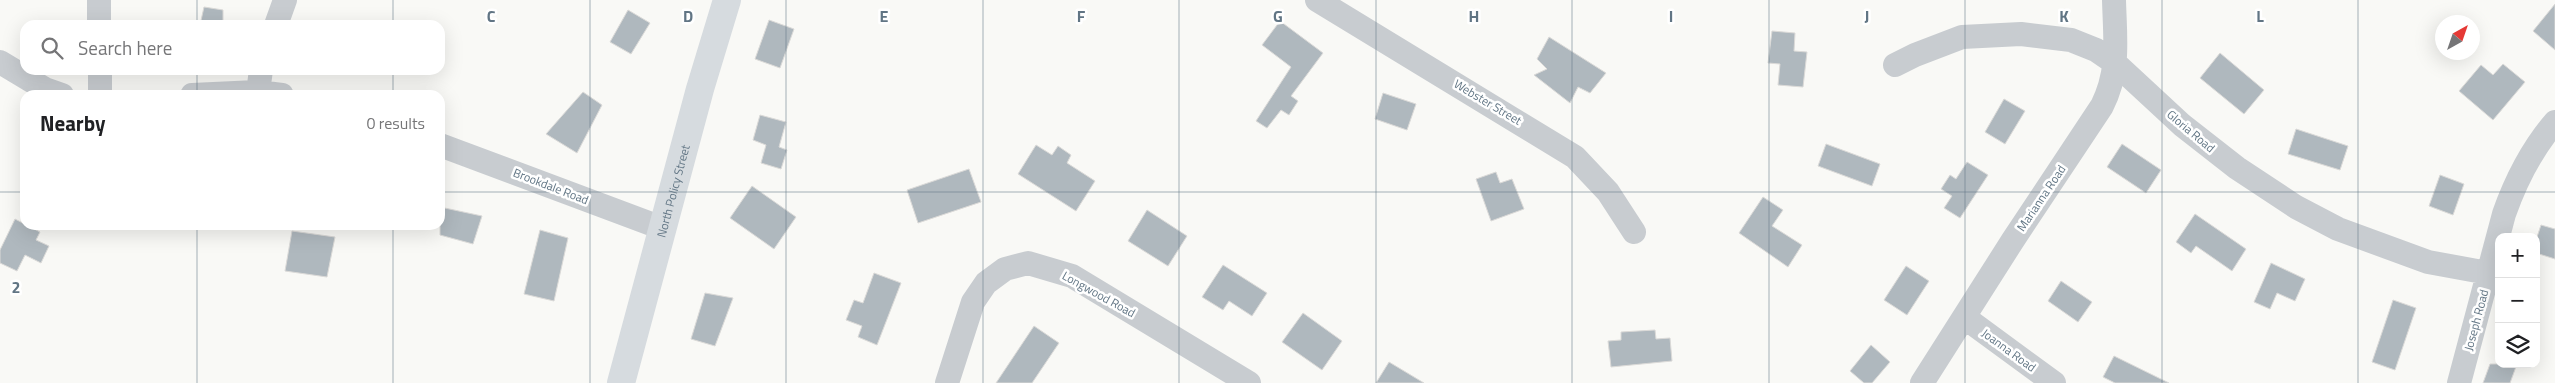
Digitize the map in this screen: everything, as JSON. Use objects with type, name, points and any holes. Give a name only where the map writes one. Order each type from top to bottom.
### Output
[{"type":"street","points":[[99,0],[100,20]]},
{"type":"street","points":[[278,20],[285,0]]},
{"type":"street","name":"North Policy Street","points":[[621,383],[712,45],[727,0]]},
{"type":"street","name":"Webster Street","points":[[1317,0],[1575,157],[1608,192],[1634,232]]},
{"type":"street","name":"Marianna Road","points":[[1922,383],[2102,106],[2112,87],[2116,63],[2114,0]]},
{"type":"street","name":"Gloria Road","points":[[1896,65],[1915,54],[1962,37],[2021,34],[2071,40],[2096,50],[2116,63],[2182,125],[2237,168],[2296,207],[2338,228],[2428,262],[2488,273]]},
{"type":"street","points":[[0,62],[20,74]]},
{"type":"street","points":[[21,75],[50,90]]},
{"type":"street","points":[[100,75],[100,90]]},
{"type":"street","points":[[216,90],[259,81],[274,90]]},
{"type":"street","name":"Joseph Road","points":[[2459,383],[2513,188],[2551,134]]},
{"type":"street","name":"Brookdale Road","points":[[445,146],[662,228]]},
{"type":"street","name":"Longwood Road","points":[[947,383],[973,302],[986,283],[1005,269],[1028,263],[1072,276],[1250,383]]},
{"type":"street","name":"Joanna Road","points":[[1964,318],[2054,383]]},
{"type":"building","points":[[2555,4],[2555,50],[2533,31]]},
{"type":"building","points":[[204,7],[223,10],[223,20],[201,20]]},
{"type":"building","points":[[628,10],[650,23],[631,54],[610,42]]},
{"type":"building","points":[[769,20],[794,29],[780,68],[755,59]]},
{"type":"building","points":[[1280,21],[1323,53],[1291,96],[1298,101],[1289,115],[1281,110],[1267,128],[1256,121],[1291,67],[1262,45]]},
{"type":"building","points":[[1772,31],[1795,33],[1794,51],[1807,52],[1803,87],[1778,85],[1780,64],[1768,63]]},
{"type":"building","points":[[1549,37],[1606,73],[1590,93],[1578,87],[1570,103],[1534,75],[1547,69],[1537,59]]},
{"type":"building","points":[[2220,53],[2264,90],[2244,114],[2200,78]]},
{"type":"building","points":[[2503,64],[2525,82],[2493,120],[2459,91],[2481,65],[2493,75]]},
{"type":"building","points":[[583,92],[602,105],[577,153],[546,134]]},
{"type":"building","points":[[1383,93],[1416,104],[1407,130],[1375,119]]},
{"type":"building","points":[[2004,99],[2025,111],[2005,144],[1985,132]]},
{"type":"building","points":[[760,115],[786,122],[779,147],[787,150],[781,169],[761,163],[766,145],[753,140]]},
{"type":"building","points":[[2296,129],[2348,146],[2340,170],[2288,154]]},
{"type":"building","points":[[1826,144],[1880,164],[1872,186],[1818,166]]},
{"type":"building","points":[[2122,144],[2161,170],[2146,193],[2107,167]]},
{"type":"building","points":[[1036,145],[1052,155],[1058,146],[1071,155],[1067,163],[1095,181],[1076,211],[1018,174]]},
{"type":"building","points":[[1967,162],[1988,175],[1960,218],[1944,208],[1952,196],[1941,189],[1950,175],[1956,179]]},
{"type":"building","points":[[969,169],[981,202],[918,223],[907,190]]},
{"type":"building","points":[[1496,172],[1500,183],[1512,179],[1524,209],[1491,221],[1476,179]]},
{"type":"building","points":[[2440,175],[2464,184],[2453,215],[2429,206]]},
{"type":"building","points":[[752,186],[796,217],[774,249],[730,218]]},
{"type":"building","points":[[1763,197],[1783,210],[1772,226],[1802,245],[1788,267],[1739,233]]},
{"type":"building","points":[[445,208],[482,216],[473,244],[440,235],[440,230],[445,230]]},
{"type":"building","points":[[1147,210],[1187,236],[1168,266],[1128,241]]},
{"type":"building","points":[[2195,214],[2246,249],[2232,271],[2196,246],[2191,253],[2176,242]]},
{"type":"building","points":[[15,219],[20,222],[20,230],[36,230],[40,232],[36,240],[49,246],[41,263],[25,255],[17,271],[0,263],[0,250]]},
{"type":"building","points":[[2541,225],[2555,229],[2555,259],[2540,254],[2540,233],[2538,233]]},
{"type":"building","points":[[540,230],[568,238],[554,301],[524,294]]},
{"type":"building","points":[[292,231],[335,237],[327,277],[285,271]]},
{"type":"building","points":[[2271,263],[2305,279],[2295,301],[2277,293],[2270,309],[2254,302]]},
{"type":"building","points":[[1223,265],[1267,293],[1252,316],[1229,301],[1223,310],[1202,297]]},
{"type":"building","points":[[1906,266],[1929,281],[1907,315],[1884,300]]},
{"type":"building","points":[[874,273],[901,283],[877,345],[858,337],[862,326],[846,320],[854,300],[863,303]]},
{"type":"building","points":[[2061,281],[2092,302],[2078,322],[2048,301]]},
{"type":"building","points":[[705,293],[733,298],[715,346],[691,339]]},
{"type":"building","points":[[2393,300],[2416,308],[2395,370],[2372,362]]},
{"type":"building","points":[[1303,313],[1342,341],[1322,370],[1282,342]]},
{"type":"building","points":[[1034,326],[1059,343],[1032,383],[996,383]]},
{"type":"building","points":[[1655,330],[1656,339],[1670,338],[1672,361],[1611,367],[1608,341],[1621,340],[1621,332]]},
{"type":"building","points":[[1871,345],[1890,362],[1872,383],[1864,383],[1850,371]]},
{"type":"building","points":[[2114,356],[2169,383],[2115,383],[2103,377]]},
{"type":"building","points":[[1389,362],[1424,383],[1376,383]]},
{"type":"building","points":[[2490,364],[2495,364],[2495,368],[2516,368],[2510,383],[2483,383]]}]
